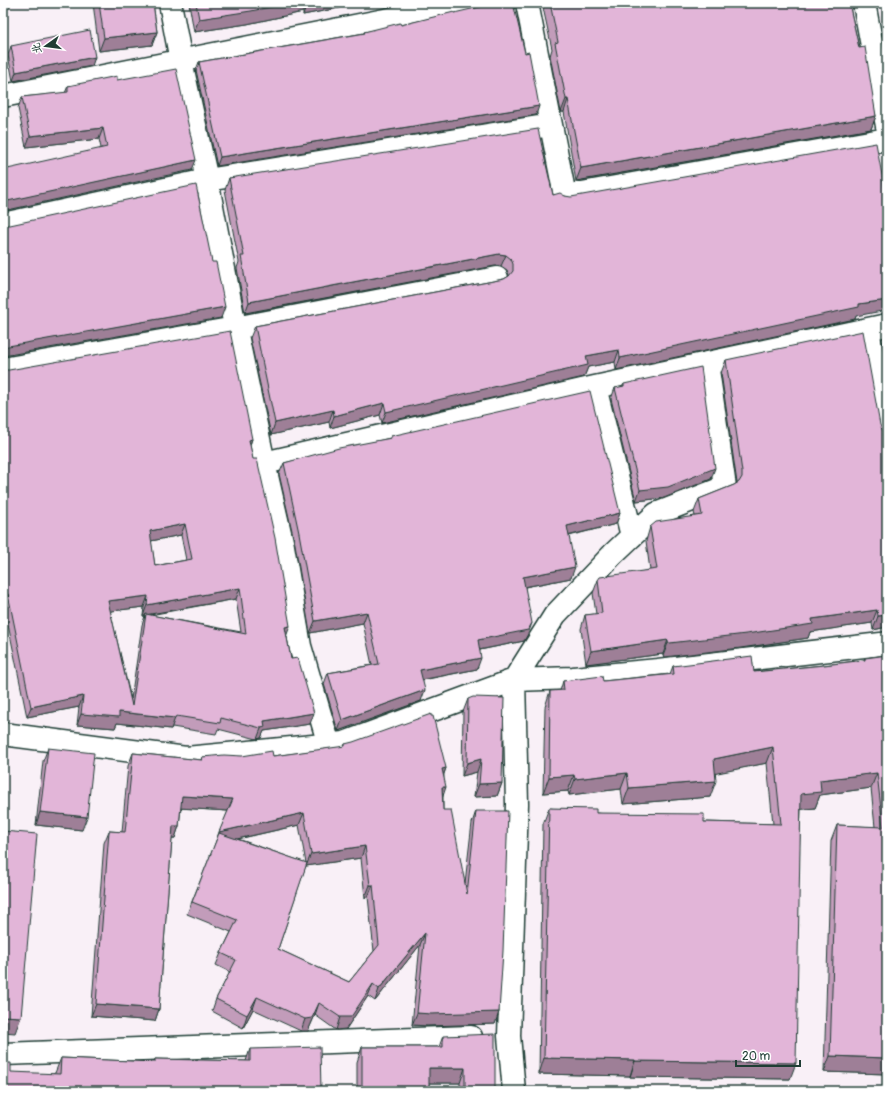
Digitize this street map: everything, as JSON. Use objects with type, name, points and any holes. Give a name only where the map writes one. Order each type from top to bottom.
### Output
[{"type":"street","points":[[170,3],[207,180],[235,328],[283,546],[300,646],[329,745]]},
{"type":"street","points":[[3,96],[470,3]]},
{"type":"street","points":[[527,3],[564,196],[887,139]]},
{"type":"street","points":[[864,3],[887,126]]},
{"type":"street","points":[[3,224],[207,180],[551,125]]},
{"type":"street","points":[[3,369],[235,328],[497,278]]},
{"type":"street","points":[[264,463],[595,387],[878,327],[887,436]]},
{"type":"street","points":[[514,1091],[509,1036],[517,804],[514,680],[555,615],[613,554],[656,514],[725,487],[707,363]]},
{"type":"street","points":[[595,387],[632,536]]},
{"type":"street","points":[[3,734],[186,758],[329,745],[344,743],[514,680],[573,678],[658,670],[881,644],[887,642]]},
{"type":"street","points":[[3,1054],[509,1036]]},
{"type":"building","points":[[99,3],[153,3],[157,32],[104,38]]},
{"type":"building","points":[[196,3],[290,3],[199,19]]},
{"type":"building","points":[[497,3],[513,3],[525,53],[529,52],[539,106],[220,157],[199,62],[365,33],[364,32],[400,23],[401,25]]},
{"type":"building","points":[[550,3],[849,3],[859,48],[865,47],[876,116],[581,168],[568,99],[566,99],[555,43],[558,42]]},
{"type":"building","points":[[90,30],[95,57],[16,72],[11,46]]},
{"type":"building","points":[[176,69],[196,160],[3,202],[3,170],[107,147],[103,128],[30,136],[22,97],[68,92],[68,86],[117,76],[117,80]]},
{"type":"building","points":[[538,129],[553,195],[560,193],[571,197],[876,143],[887,202],[887,300],[859,304],[859,307],[620,358],[619,350],[586,356],[588,365],[386,412],[384,403],[334,416],[333,410],[275,423],[255,326],[504,279],[513,271],[513,264],[511,259],[506,255],[499,254],[249,302],[241,256],[244,256],[229,178]]},
{"type":"building","points":[[196,185],[212,262],[216,262],[225,307],[3,347],[3,225],[10,225]]},
{"type":"building","points":[[230,331],[252,439],[249,440],[253,459],[257,459],[275,538],[290,626],[285,627],[291,659],[298,658],[314,713],[264,721],[265,727],[261,728],[221,718],[220,723],[176,716],[175,718],[119,712],[119,717],[81,714],[83,696],[31,707],[8,594],[3,595],[3,370]],"holes":[[[185,524],[192,559],[155,566],[150,531]],[[240,588],[246,634],[146,614],[132,706],[108,601],[148,596],[147,605]]]},
{"type":"building","points":[[863,331],[880,425],[883,431],[887,434],[887,615],[878,616],[877,610],[812,619],[813,624],[746,634],[670,643],[668,643],[668,640],[591,651],[585,615],[602,613],[598,580],[600,577],[657,569],[650,527],[656,522],[702,515],[699,499],[734,485],[739,482],[742,477],[726,360]]},
{"type":"building","points":[[701,367],[715,468],[668,487],[640,490],[615,388],[624,386],[624,384]]},
{"type":"building","points":[[590,391],[620,513],[567,526],[575,567],[523,577],[532,623],[528,630],[478,640],[481,658],[420,670],[425,690],[342,720],[328,673],[379,664],[367,612],[315,621],[299,533],[284,463],[339,448],[391,438],[391,436]]},
{"type":"building","points":[[887,655],[887,1058],[830,1056],[837,825],[883,827],[877,773],[820,780],[821,792],[801,794],[796,1063],[544,1058],[549,808],[596,809],[596,813],[704,814],[704,822],[781,824],[773,747],[714,759],[716,781],[629,788],[627,773],[575,779],[574,775],[549,777],[550,691],[564,690],[563,681],[602,676],[603,681],[674,674],[673,666],[752,656],[754,672],[865,660],[865,658]]},
{"type":"building","points":[[473,697],[504,698],[502,783],[479,784],[481,759],[467,763],[468,699]]},
{"type":"building","points":[[431,714],[431,716],[433,716],[446,768],[442,769],[446,787],[442,787],[443,810],[451,810],[467,894],[476,811],[508,811],[503,951],[499,1012],[417,1013],[425,933],[379,989],[373,984],[351,1017],[340,1017],[319,1003],[312,1018],[305,1019],[257,997],[247,1015],[216,999],[236,960],[221,953],[237,920],[192,902],[219,833],[307,863],[278,949],[349,982],[379,945],[373,885],[370,885],[365,846],[311,854],[304,813],[219,832],[233,799],[182,796],[179,826],[173,826],[159,1009],[96,1004],[109,831],[125,832],[133,753],[202,760],[202,757],[224,755],[242,756],[272,751],[273,756],[345,746],[345,744]]},
{"type":"building","points":[[3,731],[6,731],[3,776]]},
{"type":"building","points":[[48,748],[94,753],[87,817],[40,812]]},
{"type":"building","points":[[3,831],[37,834],[21,1017],[3,1016]]},
{"type":"building","points":[[495,1034],[495,1091],[465,1091],[465,1068],[429,1068],[429,1091],[362,1091],[362,1047],[443,1047],[443,1036]]},
{"type":"building","points":[[320,1047],[321,1091],[154,1091],[154,1089],[124,1088],[124,1091],[3,1091],[3,1063],[11,1063],[11,1072],[60,1074],[61,1058],[155,1062],[155,1059],[250,1061],[250,1049]]}]
